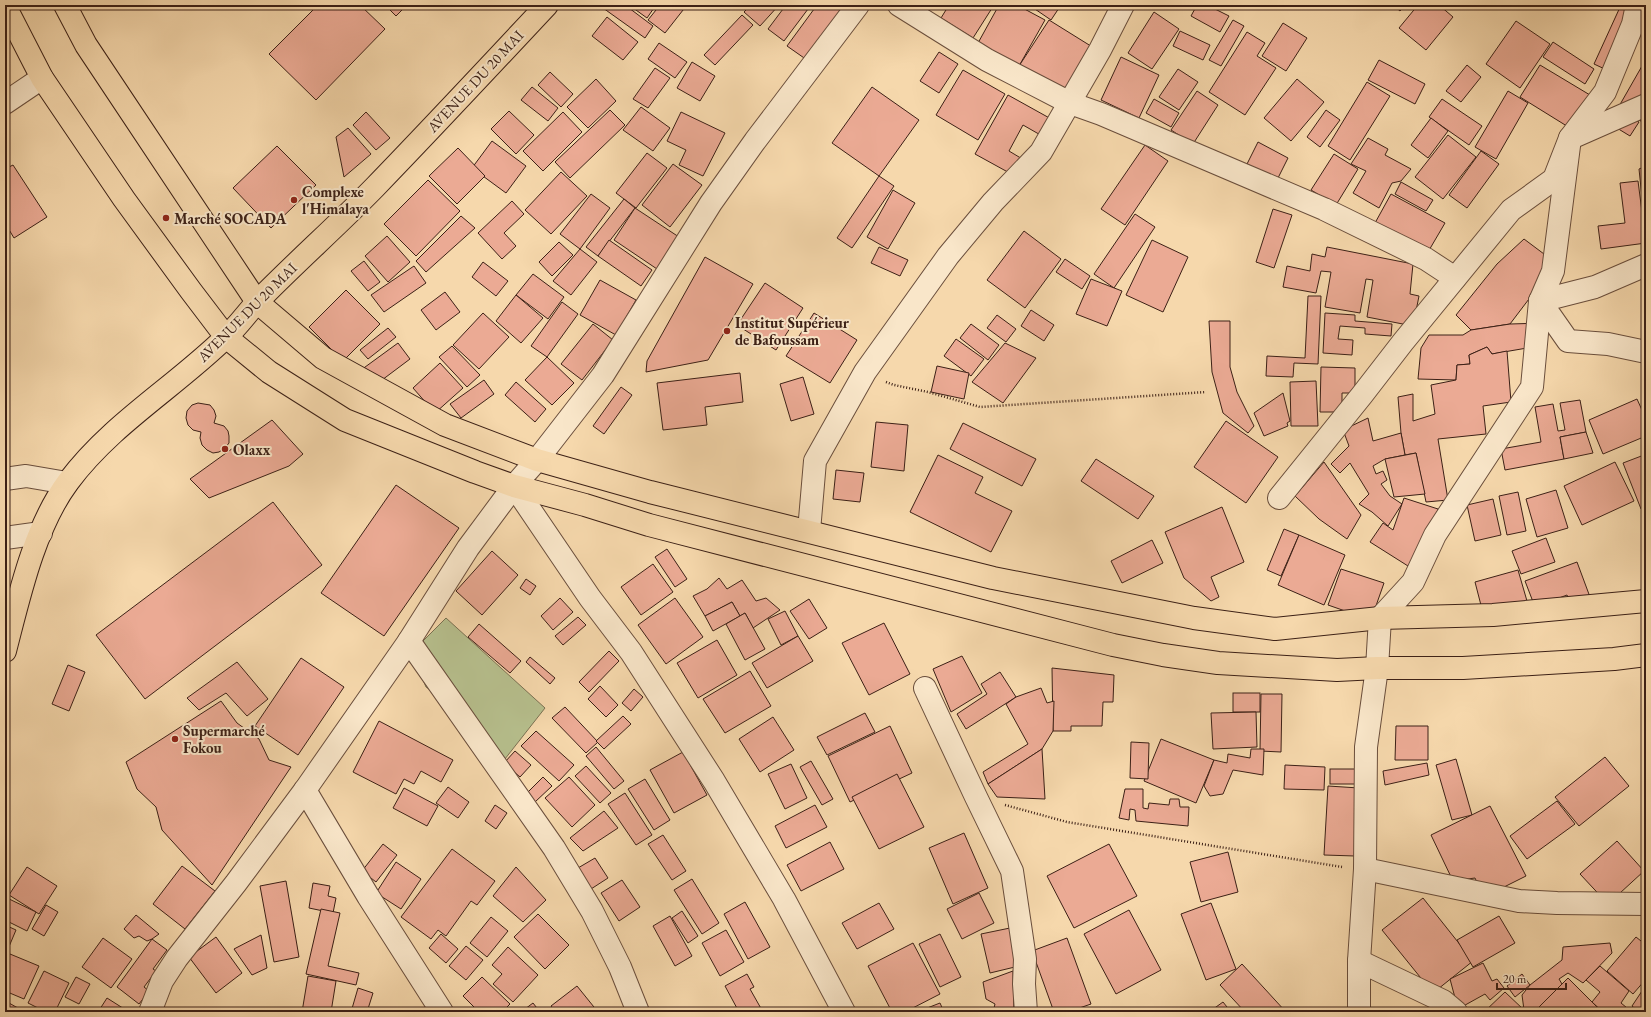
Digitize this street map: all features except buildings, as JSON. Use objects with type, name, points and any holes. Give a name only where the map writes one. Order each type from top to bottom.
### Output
[{"type":"main road","points":[[65,5],[86,45],[258,302],[322,358],[445,425],[537,460],[650,492],[993,578],[1194,618],[1275,629],[1380,618],[1493,615],[1646,601]]},
{"type":"main road","name":"AVENUE DU 20 MAI","points":[[5,651],[22,588],[41,533],[54,505],[67,483],[87,458],[226,337],[258,302],[374,188],[547,5]]},
{"type":"main road","points":[[5,6],[42,78],[124,199],[226,337],[269,372],[345,420],[514,486],[585,505],[649,525],[1113,645],[1163,655],[1218,663],[1337,670],[1377,668],[1463,668],[1614,659],[1646,655]]},
{"type":"street","points":[[150,1012],[162,981],[177,958],[236,883],[305,790],[409,642],[468,548],[514,486],[537,460],[603,375],[711,203],[755,141],[858,5]]},
{"type":"street","points":[[899,5],[987,60],[1070,103],[1101,114],[1324,209],[1426,259],[1455,278]]},
{"type":"street","points":[[809,531],[815,461],[865,372],[948,256],[993,202],[1041,152],[1124,5]]},
{"type":"street","points":[[1279,498],[1511,210],[1554,179],[1570,138],[1605,92],[1633,24],[1637,5]]},
{"type":"street","points":[[5,102],[42,78]]},
{"type":"street","points":[[1570,138],[1646,105]]},
{"type":"street","points":[[1359,1012],[1359,961],[1364,869],[1366,747],[1377,668],[1380,618],[1413,582],[1435,535],[1532,387],[1540,301],[1553,270],[1570,138]]},
{"type":"street","points":[[1540,301],[1595,287],[1646,265]]},
{"type":"street","points":[[1540,301],[1568,341],[1608,344],[1646,352]]},
{"type":"street","points":[[5,479],[26,476],[67,483]]},
{"type":"street","points":[[514,486],[590,598],[631,652],[710,774],[784,899],[844,1012]]},
{"type":"street","points":[[5,538],[41,533]]},
{"type":"street","points":[[409,642],[554,848],[592,911],[620,967],[638,1012]]},
{"type":"street","points":[[926,688],[1012,871],[1025,959],[1024,984],[1026,1012]]},
{"type":"street","points":[[305,790],[368,896],[442,1012]]},
{"type":"street","points":[[1364,869],[1519,901],[1646,904]]},
{"type":"street","points":[[1359,961],[1443,1001],[1456,1012]]},
{"type":"path","points":[[865,372],[894,385],[928,392],[980,407],[1206,392]]},
{"type":"path","points":[[976,797],[1074,823],[1333,866],[1364,869]]},
{"type":"green space","points":[[446,618],[545,708],[501,764],[443,699],[426,687],[416,663],[418,646]]},
{"type":"place","name":"Complexe l'Himalaya","points":[[294,200]]},
{"type":"place","name":"Marché SOCADA","points":[[166,218]]},
{"type":"place","name":"Institut Supérieur de Bafoussam","points":[[727,331]]},
{"type":"place","name":"Olaxx","points":[[225,449]]},
{"type":"place","name":"Supermarché Fokou","points":[[175,739]]}]
